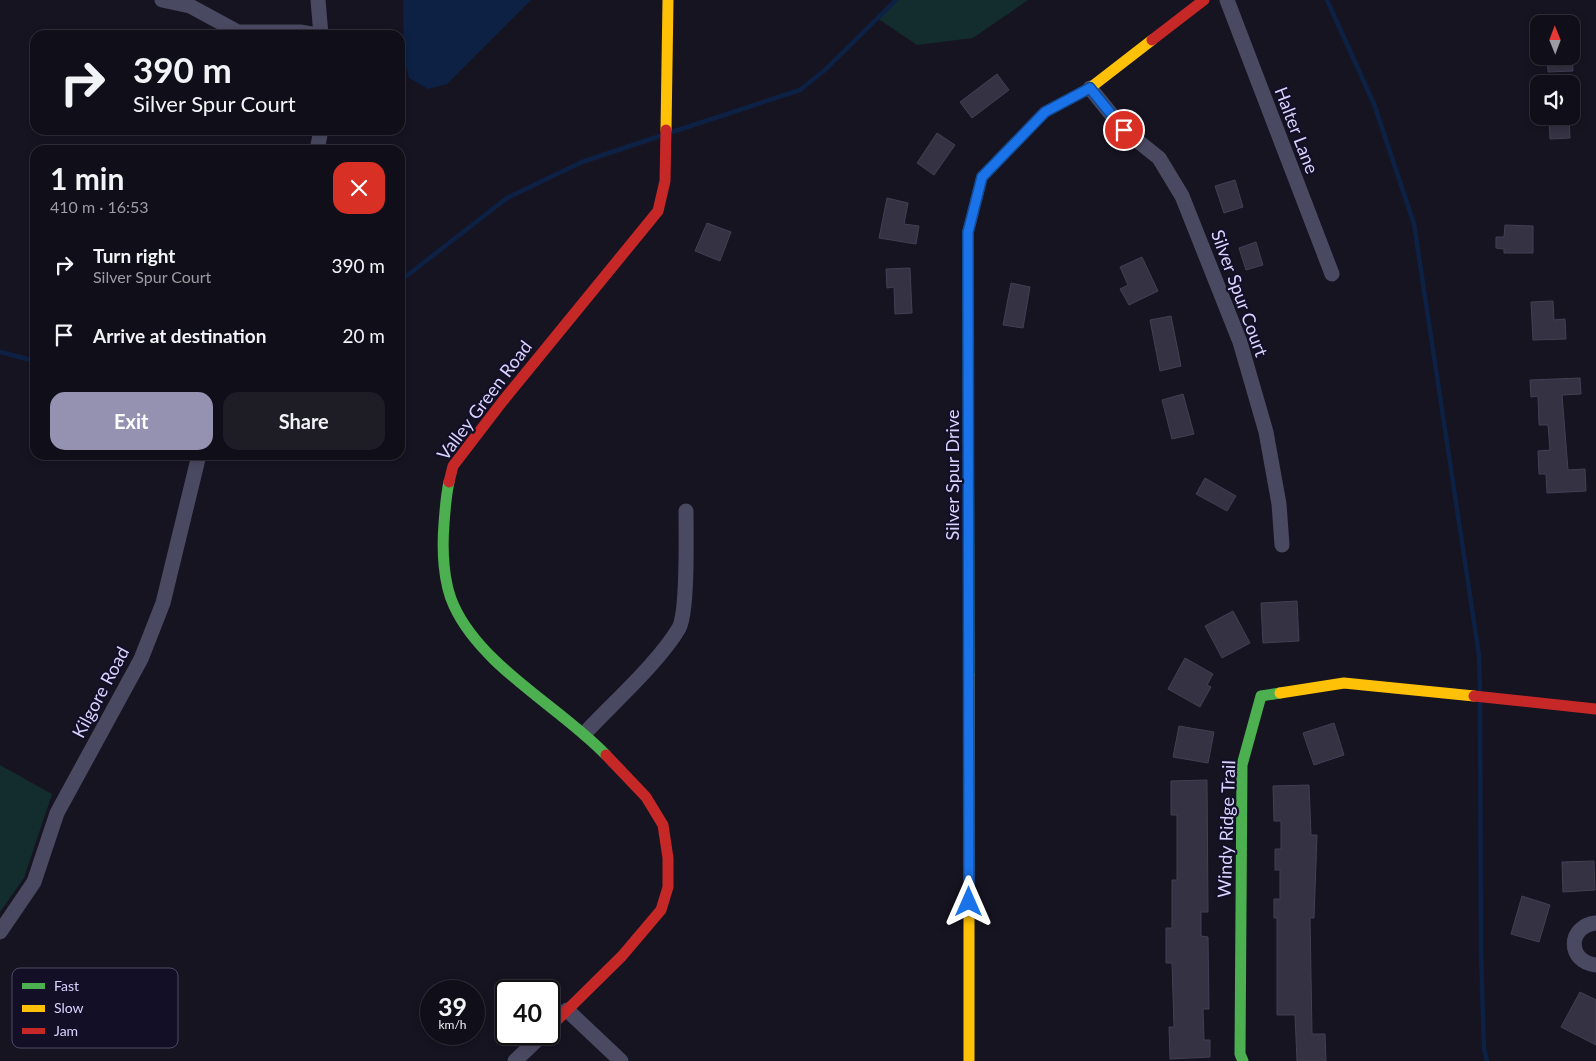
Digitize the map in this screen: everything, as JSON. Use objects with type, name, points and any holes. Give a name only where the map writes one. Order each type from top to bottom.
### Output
[{"type":"street","points":[[162,0],[190,6],[234,30]]},
{"type":"street","points":[[318,0],[321,30]]},
{"type":"street","name":"Valley Green Road","points":[[560,1016],[622,956],[661,910],[668,887],[668,858],[663,825],[646,797],[585,733],[508,673],[478,642],[454,606],[444,561],[443,533],[447,490],[452,466],[658,211],[665,180],[668,0]]},
{"type":"street","name":"Silver Spur Drive","points":[[969,1061],[968,232],[982,177],[1045,112],[1090,88],[1204,0]]},
{"type":"street","name":"Halter Lane","points":[[1227,0],[1332,274]]},
{"type":"street","name":"Silver Spur Court","points":[[1090,88],[1124,130],[1159,158],[1182,196],[1240,342],[1266,432],[1279,504],[1282,546]]},
{"type":"street","name":"Kilgore Road","points":[[0,932],[34,882],[57,813],[141,658],[163,603],[198,460]]},
{"type":"street","points":[[585,733],[654,660],[680,627],[686,572],[686,511]]},
{"type":"street","name":"Windy Ridge Trail","points":[[1243,1061],[1240,1054],[1242,765],[1261,696],[1344,683],[1596,709]]},
{"type":"street","points":[[1596,923],[1583,926],[1578,931],[1573,944],[1578,957],[1589,964],[1596,965]]},
{"type":"street","points":[[566,1010],[622,1061]]},
{"type":"street","points":[[516,1061],[532,1045]]},
{"type":"green space","points":[[896,0],[1028,0],[973,38],[917,45],[877,18]]},
{"type":"green space","points":[[0,765],[52,794],[24,878],[0,912]]},
{"type":"water","points":[[403,0],[531,0],[447,84],[428,89],[409,78],[405,63]]},
{"type":"building","points":[[1548,65],[1573,65],[1573,71],[1548,72]]},
{"type":"building","points":[[997,74],[1009,90],[972,118],[960,102]]},
{"type":"building","points":[[1549,125],[1569,125],[1570,138],[1550,139]]},
{"type":"building","points":[[937,133],[955,145],[934,175],[917,163]]},
{"type":"building","points":[[1235,180],[1243,207],[1224,213],[1215,186]]},
{"type":"building","points":[[887,198],[908,203],[904,224],[919,226],[916,244],[879,238]]},
{"type":"building","points":[[707,223],[731,232],[720,261],[695,251]]},
{"type":"building","points":[[1505,225],[1533,226],[1533,253],[1504,253],[1504,249],[1496,248],[1496,237],[1504,237]]},
{"type":"building","points":[[1256,242],[1263,265],[1246,270],[1239,248]]},
{"type":"building","points":[[1142,257],[1158,291],[1129,305],[1120,289],[1128,285],[1120,267]]},
{"type":"building","points":[[910,268],[912,313],[895,314],[894,287],[887,288],[886,269]]},
{"type":"building","points":[[1011,283],[1030,287],[1023,328],[1003,325]]},
{"type":"building","points":[[1553,301],[1554,320],[1565,319],[1566,339],[1533,340],[1531,302]]},
{"type":"building","points":[[1171,316],[1181,366],[1160,371],[1150,320]]},
{"type":"building","points":[[1580,378],[1581,394],[1562,395],[1568,470],[1585,469],[1586,491],[1547,493],[1546,474],[1539,474],[1538,451],[1550,450],[1548,425],[1539,425],[1538,396],[1531,397],[1530,380]]},
{"type":"building","points":[[1183,394],[1194,434],[1172,439],[1162,400]]},
{"type":"building","points":[[1205,478],[1236,496],[1227,511],[1196,494]]},
{"type":"building","points":[[1297,601],[1299,641],[1263,643],[1261,603]]},
{"type":"building","points":[[1233,611],[1250,643],[1222,658],[1205,626]]},
{"type":"building","points":[[1185,658],[1213,674],[1207,685],[1211,687],[1200,707],[1168,689]]},
{"type":"building","points":[[1334,723],[1344,755],[1314,765],[1303,733]]},
{"type":"building","points":[[1179,726],[1214,732],[1208,763],[1173,757]]},
{"type":"building","points":[[1207,780],[1208,912],[1201,912],[1201,936],[1208,937],[1209,1009],[1203,1009],[1204,1040],[1210,1040],[1210,1057],[1170,1059],[1169,1027],[1174,1027],[1172,963],[1166,963],[1166,928],[1172,928],[1172,880],[1177,880],[1177,815],[1171,815],[1171,781]]},
{"type":"building","points":[[1309,785],[1311,835],[1317,835],[1314,918],[1310,918],[1312,1034],[1325,1034],[1326,1061],[1297,1061],[1295,1015],[1277,1015],[1277,918],[1274,918],[1274,899],[1280,899],[1280,870],[1275,870],[1275,849],[1281,849],[1281,821],[1274,821],[1273,786]]},
{"type":"building","points":[[1594,861],[1595,890],[1563,892],[1562,862]]},
{"type":"building","points":[[1522,896],[1550,905],[1539,942],[1511,934]]},
{"type":"building","points":[[1580,992],[1596,1000],[1596,1045],[1561,1027]]},
{"type":"waterway","points":[[672,132],[800,90],[825,70],[896,0]]},
{"type":"waterway","points":[[1327,0],[1374,104],[1414,224],[1479,655],[1480,690]]},
{"type":"waterway","points":[[405,277],[507,198],[582,162],[660,136]]},
{"type":"waterway","points":[[0,352],[30,360]]},
{"type":"waterway","points":[[1480,703],[1481,955],[1484,1049],[1487,1061]]},
{"type":"traffic: fast","points":[[968,253],[969,675]]},
{"type":"traffic: fast","points":[[449,482],[446,497],[443,555],[445,577],[454,606],[467,628],[502,667],[567,720],[606,755]]},
{"type":"traffic: fast","points":[[1243,1061],[1240,1054],[1242,765],[1261,696],[1280,693]]},
{"type":"traffic: slow","points":[[666,130],[668,0]]},
{"type":"traffic: slow","points":[[968,253],[968,232],[982,177],[1045,112],[1090,88],[1152,40]]},
{"type":"traffic: slow","points":[[969,675],[969,1061]]},
{"type":"traffic: slow","points":[[1280,693],[1344,683],[1474,696]]},
{"type":"traffic: jam","points":[[1152,40],[1204,0]]},
{"type":"traffic: jam","points":[[449,482],[453,466],[502,402],[658,211],[665,181],[666,130]]},
{"type":"traffic: jam","points":[[1474,696],[1596,709]]},
{"type":"traffic: jam","points":[[560,1017],[622,956],[661,910],[668,887],[668,858],[663,825],[646,797],[606,755]]},
{"type":"route","points":[[969,902],[970,404],[968,232],[982,177],[1045,112],[1090,88],[1124,130]]}]
